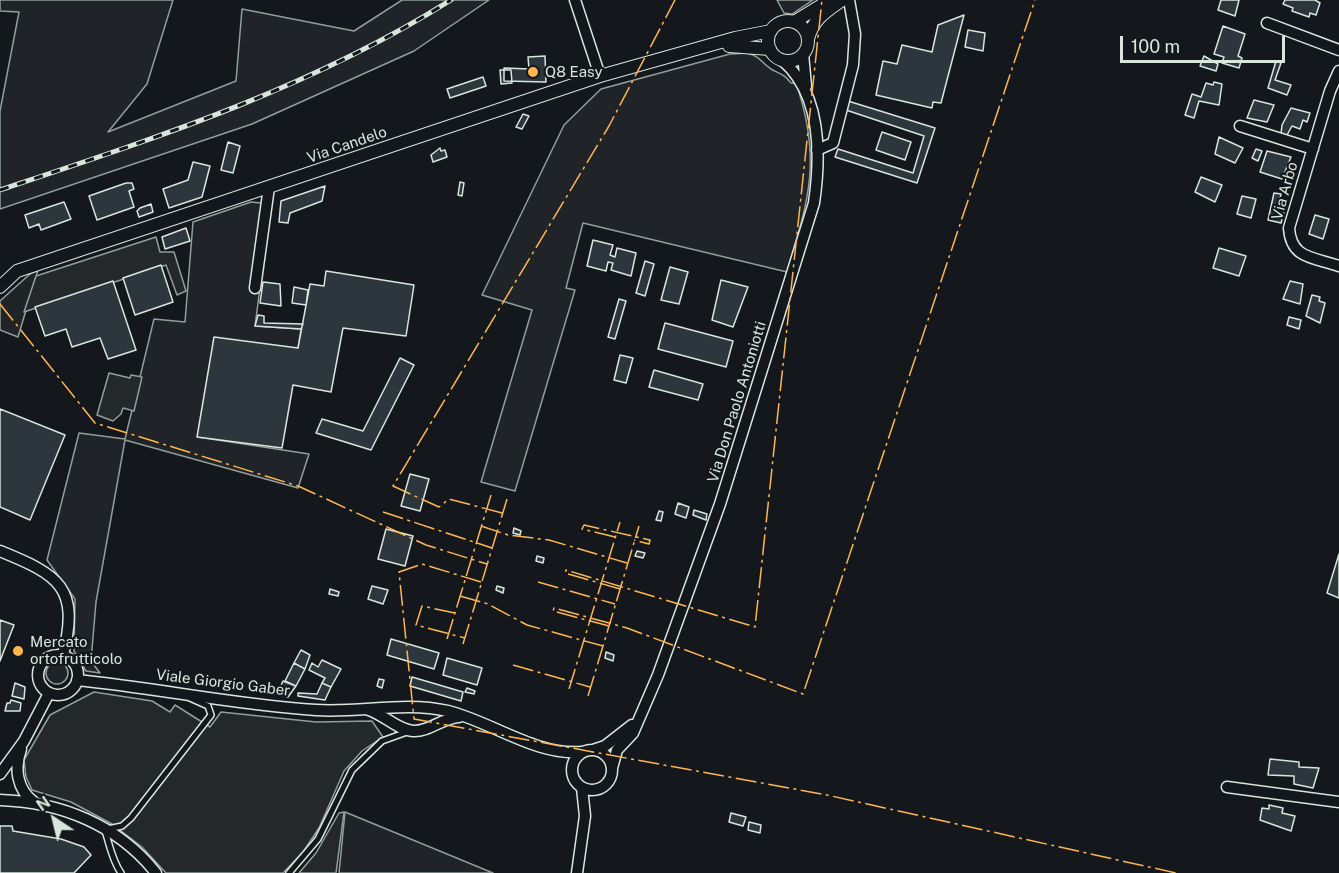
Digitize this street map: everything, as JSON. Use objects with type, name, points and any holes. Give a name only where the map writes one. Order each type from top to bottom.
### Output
[{"type":"street","points":[[575,0],[600,76]]},
{"type":"street","points":[[831,0],[794,22],[778,23],[771,31],[770,49],[782,60],[793,60],[803,54],[812,26],[819,16],[842,0]]},
{"type":"street","points":[[817,150],[832,148],[853,64],[855,34],[849,0]]},
{"type":"street","points":[[794,22],[804,28],[808,39]]},
{"type":"street","points":[[1267,23],[1339,50]]},
{"type":"street","name":"Via Candelo","points":[[0,287],[17,271],[600,76],[710,47],[735,38],[771,31]]},
{"type":"street","name":"Via Candelo","points":[[710,47],[742,45],[770,49]]},
{"type":"street","name":"Via Don Paolo Antoniotti","points":[[612,768],[617,750],[633,734],[641,716],[720,504],[814,203],[817,150],[806,89],[803,54]]},
{"type":"street","name":"Via Don Paolo Antoniotti","points":[[782,60],[806,89]]},
{"type":"street","name":"Via Arbo","points":[[1339,71],[1330,91],[1288,228],[1290,242],[1299,253],[1339,266]]},
{"type":"street","name":"Via Arbo","points":[[1240,126],[1313,149]]},
{"type":"street","points":[[255,288],[269,187]]},
{"type":"street","points":[[0,551],[34,565],[54,577],[65,594],[69,622],[63,655]]},
{"type":"street","points":[[63,655],[76,668],[77,680],[69,691],[56,695],[49,693],[40,684],[38,671],[40,664],[50,656],[63,655]]},
{"type":"street","name":"Viale Giorgio Gaber","points":[[77,680],[225,701],[317,710],[366,709],[384,706],[424,708],[466,717],[544,747],[587,751]]},
{"type":"street","points":[[0,774],[24,741],[49,693]]},
{"type":"street","name":"Viale Giorgio Gaber","points":[[366,709],[382,714],[400,727],[412,731]]},
{"type":"street","name":"Via Don Paolo Antoniotti","points":[[587,751],[605,746],[630,728],[641,716]]},
{"type":"street","points":[[412,731],[426,729],[451,718],[466,717]]},
{"type":"street","points":[[24,741],[17,764],[20,788],[37,804]]},
{"type":"street","name":"Viale Giorgio Gaber","points":[[544,747],[572,770]]},
{"type":"street","points":[[585,816],[594,796],[603,786],[610,778],[612,768],[608,757],[587,751],[574,759],[572,770],[574,780],[582,788],[593,790],[603,786]]},
{"type":"street","points":[[1227,787],[1339,802]]},
{"type":"street","points":[[577,873],[585,816],[582,788]]},
{"type":"street","points":[[0,800],[37,804],[77,814],[106,828],[135,849],[156,873]]},
{"type":"lane","points":[[121,873],[111,857],[111,843],[106,828],[122,826],[131,818],[211,716],[208,706],[183,694]]},
{"type":"lane","points":[[289,873],[318,839],[352,770],[382,741],[412,731]]},
{"type":"shaded area","points":[[0,0],[173,0],[147,84],[108,132],[236,81],[242,9],[354,31],[402,0],[489,0],[414,51],[252,124],[0,209],[0,111],[19,12],[0,11]]},
{"type":"shaded area","points":[[777,0],[813,0],[792,14],[784,13]]},
{"type":"shaded area","points":[[747,53],[758,58],[791,83],[796,83],[809,134],[810,179],[787,272],[583,223],[566,288],[575,290],[515,491],[481,482],[532,310],[482,295],[564,125],[601,89],[730,54]]},
{"type":"shaded area","points":[[251,202],[271,204],[255,326],[301,329],[298,348],[198,437],[309,454],[298,488],[125,440],[96,602],[91,661],[100,673],[86,671],[74,651],[75,599],[47,560],[79,433],[125,439],[154,319],[185,322],[193,222]]},
{"type":"shaded area","points":[[156,237],[160,252],[174,252],[186,291],[177,295],[166,265],[24,312],[36,276]]},
{"type":"shaded area","points":[[38,270],[18,337],[0,330],[0,301],[30,274]]},
{"type":"shaded area","points":[[109,373],[130,378],[131,375],[142,377],[134,411],[123,408],[121,414],[113,421],[97,415]]},
{"type":"shaded area","points":[[57,662],[65,665],[68,673],[65,681],[57,684],[49,681],[46,673],[49,665]]},
{"type":"shaded area","points":[[94,692],[152,701],[170,712],[175,705],[210,727],[221,712],[316,722],[372,721],[383,737],[362,751],[344,771],[319,828],[303,852],[283,873],[166,873],[142,847],[112,824],[71,802],[32,790],[26,777],[24,760],[50,715]]},
{"type":"shaded area","points":[[344,812],[336,873],[299,873],[316,853],[339,813]]},
{"type":"shaded area","points":[[345,812],[493,873],[339,873]]},
{"type":"building","points":[[1221,0],[1239,0],[1235,16],[1218,10]]},
{"type":"building","points":[[1285,0],[1315,0],[1320,3],[1316,15],[1310,13],[1309,17],[1292,11],[1293,8],[1283,4]]},
{"type":"building","points":[[964,15],[941,103],[933,102],[932,108],[876,95],[883,61],[897,64],[902,45],[932,52],[938,25]]},
{"type":"building","points":[[1223,26],[1245,34],[1238,56],[1242,58],[1239,68],[1222,63],[1224,57],[1214,54]]},
{"type":"building","points":[[968,30],[985,33],[983,51],[965,47]]},
{"type":"building","points":[[545,56],[546,82],[504,81],[504,68],[529,69],[528,57]]},
{"type":"building","points":[[1204,56],[1218,64],[1216,71],[1200,66]]},
{"type":"building","points":[[1276,61],[1281,63],[1275,80],[1291,85],[1287,95],[1268,88]]},
{"type":"building","points":[[500,70],[511,70],[512,83],[501,84]]},
{"type":"building","points":[[483,77],[486,86],[450,98],[447,89]]},
{"type":"building","points":[[1214,82],[1222,84],[1219,105],[1199,101],[1194,118],[1185,115],[1192,94],[1201,97],[1206,83],[1213,85]]},
{"type":"building","points":[[1254,100],[1274,105],[1267,122],[1247,118]]},
{"type":"building","points":[[848,101],[935,128],[917,183],[835,157],[838,149],[913,173],[924,136],[846,110]]},
{"type":"building","points":[[1291,108],[1310,113],[1307,122],[1303,120],[1300,129],[1292,126],[1287,135],[1281,134],[1282,125]]},
{"type":"building","points":[[523,114],[529,116],[522,129],[516,127]]},
{"type":"building","points":[[882,132],[911,142],[905,160],[876,150]]},
{"type":"building","points":[[1219,137],[1243,148],[1235,163],[1215,154]]},
{"type":"building","points":[[228,142],[240,146],[233,173],[221,170]]},
{"type":"building","points":[[440,148],[441,151],[445,150],[447,157],[433,162],[431,155]]},
{"type":"building","points":[[1256,149],[1262,151],[1258,161],[1252,158]]},
{"type":"building","points":[[1267,151],[1291,157],[1282,179],[1260,172]]},
{"type":"building","points":[[193,162],[210,166],[202,197],[169,208],[163,189],[188,180]]},
{"type":"building","points":[[1201,177],[1222,185],[1215,202],[1195,192]]},
{"type":"building","points":[[460,182],[464,183],[462,196],[458,195]]},
{"type":"building","points":[[132,183],[134,189],[129,191],[134,207],[97,220],[89,196]]},
{"type":"building","points":[[325,186],[322,201],[290,213],[288,223],[279,222],[281,201]]},
{"type":"building","points":[[1274,193],[1281,194],[1280,199],[1287,201],[1281,223],[1268,220]]},
{"type":"building","points":[[1242,196],[1256,199],[1251,218],[1237,214]]},
{"type":"building","points":[[64,202],[71,219],[41,230],[39,224],[29,228],[25,215]]},
{"type":"building","points":[[151,204],[153,212],[139,217],[137,211]]},
{"type":"building","points":[[1315,215],[1329,219],[1323,239],[1309,234]]},
{"type":"building","points":[[186,228],[190,241],[165,249],[162,237]]},
{"type":"building","points":[[593,240],[613,245],[610,255],[615,257],[617,248],[636,253],[631,276],[611,270],[613,263],[608,262],[606,271],[587,266]]},
{"type":"building","points":[[1219,248],[1246,256],[1239,276],[1213,268]]},
{"type":"building","points":[[645,261],[654,264],[645,296],[636,293]]},
{"type":"building","points":[[161,265],[173,302],[135,315],[123,278]]},
{"type":"building","points":[[670,267],[688,272],[679,304],[661,300]]},
{"type":"building","points":[[326,271],[414,285],[406,336],[343,328],[331,392],[293,385],[282,448],[197,437],[214,337],[298,348],[310,284],[324,286]]},
{"type":"building","points":[[721,280],[748,287],[733,327],[712,320]]},
{"type":"building","points":[[113,281],[136,350],[108,359],[100,338],[72,347],[66,329],[45,336],[35,307]]},
{"type":"building","points":[[1290,281],[1303,284],[1300,304],[1283,299]]},
{"type":"building","points":[[263,282],[280,284],[281,306],[260,303]]},
{"type":"building","points":[[294,287],[308,290],[306,305],[292,303]]},
{"type":"building","points":[[1312,295],[1320,297],[1319,301],[1325,303],[1320,323],[1306,316]]},
{"type":"building","points":[[619,299],[626,301],[615,339],[608,337]]},
{"type":"building","points":[[258,315],[264,316],[264,323],[303,324],[301,329],[255,326]]},
{"type":"building","points":[[1289,317],[1301,320],[1299,329],[1287,325]]},
{"type":"building","points":[[665,323],[733,341],[726,367],[658,349]]},
{"type":"building","points":[[620,355],[633,358],[626,383],[614,380]]},
{"type":"building","points":[[400,358],[414,365],[371,450],[316,433],[322,419],[363,431]]},
{"type":"building","points":[[654,370],[703,384],[698,400],[649,387]]},
{"type":"building","points":[[0,409],[65,435],[30,520],[0,507]]},
{"type":"building","points":[[410,474],[429,479],[420,511],[401,506]]},
{"type":"building","points":[[678,503],[689,507],[686,518],[675,514]]},
{"type":"building","points":[[694,510],[707,514],[706,520],[693,515]]},
{"type":"building","points":[[659,511],[663,512],[661,521],[656,520]]},
{"type":"building","points":[[514,528],[521,531],[520,535],[513,533]]},
{"type":"building","points":[[386,529],[413,536],[405,566],[378,559]]},
{"type":"building","points":[[637,551],[645,553],[643,558],[635,556]]},
{"type":"building","points":[[1339,554],[1339,598],[1327,593]]},
{"type":"building","points":[[537,556],[544,558],[543,563],[536,561]]},
{"type":"building","points":[[372,586],[388,590],[383,604],[368,599]]},
{"type":"building","points":[[497,586],[504,588],[503,593],[496,590]]},
{"type":"building","points":[[330,589],[339,592],[338,596],[329,594]]},
{"type":"building","points":[[0,620],[14,625],[0,661]]},
{"type":"building","points":[[391,639],[439,653],[434,669],[387,655]]},
{"type":"building","points":[[301,650],[310,655],[305,669],[294,663]]},
{"type":"building","points":[[606,652],[614,655],[613,661],[605,658]]},
{"type":"building","points":[[447,658],[482,668],[477,685],[443,675]]},
{"type":"building","points":[[322,660],[341,669],[331,687],[322,683],[325,678],[309,670],[312,663],[318,667]]},
{"type":"building","points":[[294,663],[305,669],[296,686],[285,681]]},
{"type":"building","points":[[412,677],[463,692],[461,701],[410,686]]},
{"type":"building","points":[[379,679],[384,680],[382,688],[377,686]]},
{"type":"building","points":[[283,681],[296,686],[288,697],[277,694]]},
{"type":"building","points":[[15,683],[25,687],[24,699],[12,696]]},
{"type":"building","points":[[322,683],[331,687],[325,700],[298,696],[298,693],[317,694]]},
{"type":"building","points":[[467,688],[475,691],[474,694],[465,692]]},
{"type":"building","points":[[11,700],[21,703],[20,711],[5,711],[7,703]]},
{"type":"building","points":[[1270,759],[1299,762],[1299,767],[1319,768],[1313,788],[1294,784],[1294,776],[1268,775]]},
{"type":"building","points":[[1269,805],[1283,808],[1282,813],[1295,816],[1291,831],[1260,820],[1262,808],[1269,809]]},
{"type":"building","points":[[731,813],[746,817],[743,826],[729,822]]},
{"type":"building","points":[[749,822],[761,825],[760,833],[748,830]]},
{"type":"building","points":[[0,826],[12,826],[13,831],[61,839],[84,847],[91,855],[74,873],[0,873]]},
{"type":"railway","points":[[0,190],[232,109],[343,60],[451,0]]},
{"type":"power","points":[[502,513],[449,499],[439,507],[393,486],[609,126],[675,0]]},
{"type":"power","points":[[620,589],[565,573],[566,570],[755,627],[822,0]]},
{"type":"power","points":[[609,626],[553,611],[554,608],[627,628],[803,694],[1035,0]]},
{"type":"power","points":[[0,304],[95,423],[298,486],[426,545],[487,564]]},
{"type":"power","points":[[447,639],[491,495]]},
{"type":"power","points":[[463,644],[507,499]]},
{"type":"power","points":[[383,512],[492,548]]},
{"type":"power","points":[[569,689],[620,522]]},
{"type":"power","points":[[615,537],[582,529],[584,525],[650,540],[649,544],[634,540]]},
{"type":"power","points":[[481,526],[508,535],[549,540],[627,563]]},
{"type":"power","points":[[588,696],[639,526]]},
{"type":"power","points":[[481,582],[422,564],[399,572],[414,719],[827,795],[1176,873]]},
{"type":"power","points":[[538,582],[615,604]]},
{"type":"power","points":[[460,596],[488,604],[527,625],[603,646]]},
{"type":"power","points":[[455,613],[422,606],[416,625],[465,638]]},
{"type":"power","points":[[513,665],[590,687]]},
{"type":"place","name":"Q8 Easy","points":[[533,72]]},
{"type":"place","name":"Mercato ortofrutticolo","points":[[18,651]]}]
